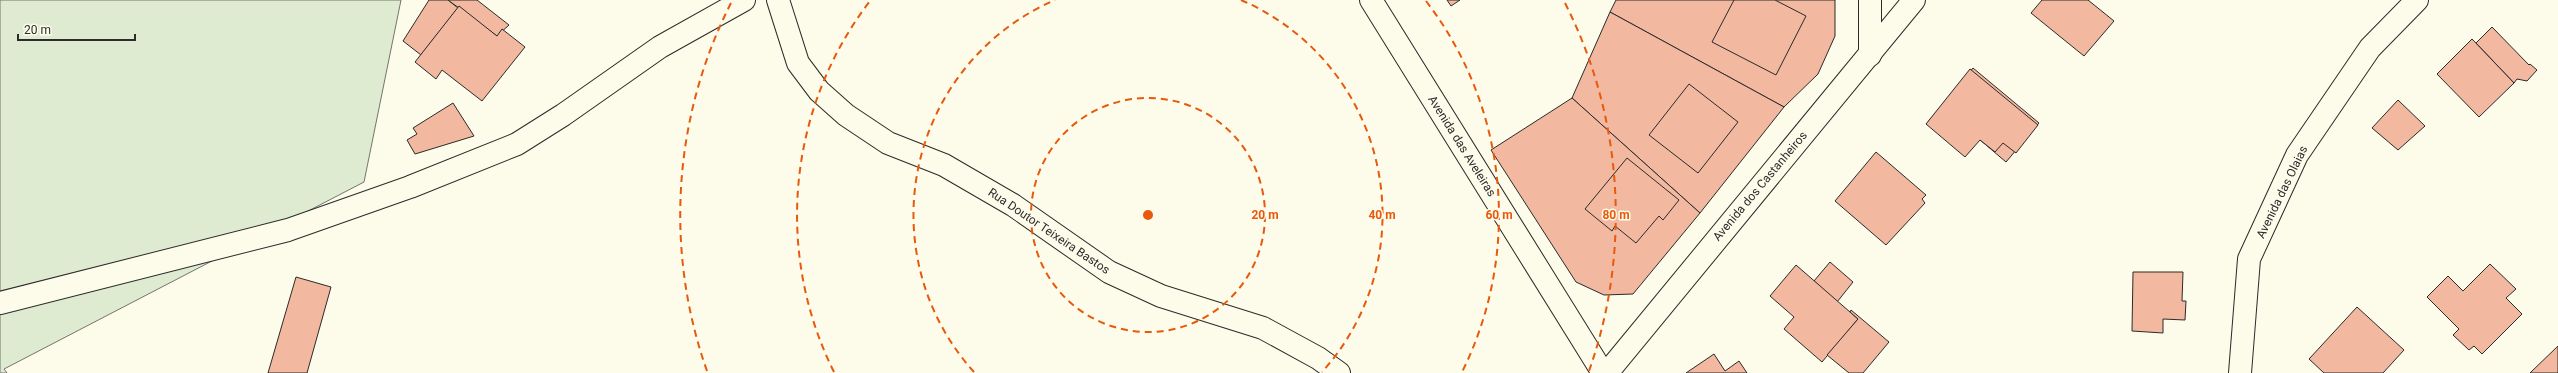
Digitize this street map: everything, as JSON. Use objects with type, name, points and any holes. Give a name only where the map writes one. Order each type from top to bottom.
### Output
[{"type":"street","points":[[0,303],[288,230],[410,187],[517,144],[563,115],[660,47],[744,0]]},
{"type":"street","name":"Rua Doutor Teixeira Bastos","points":[[778,0],[798,63],[818,91],[846,116],[888,143],[944,165],[1013,205],[1109,272],[1162,296],[1263,328],[1318,358],[1338,373]]},
{"type":"street","name":"Avenida das Aveleiras","points":[[1371,0],[1603,373]]},
{"type":"street","points":[[1870,0],[1870,55]]},
{"type":"street","name":"Avenida dos Castanheiros","points":[[1607,373],[1914,0]]},
{"type":"street","name":"Avenida das Olaias","points":[[2240,373],[2249,259],[2297,155],[2370,48],[2417,0]]},
{"type":"green space","points":[[0,0],[401,0],[364,182],[4,369],[7,373],[0,373]]},
{"type":"building","points":[[429,0],[448,0],[458,8],[421,55],[403,41]]},
{"type":"building","points":[[448,0],[477,0],[509,25],[497,36]]},
{"type":"building","points":[[1447,0],[1460,0],[1451,6]]},
{"type":"building","points":[[1616,0],[1835,0],[1835,36],[1818,74],[1784,107],[1610,12]]},
{"type":"building","points":[[1734,0],[1775,0],[1806,16],[1776,75],[1712,42]]},
{"type":"building","points":[[2042,0],[2088,0],[2114,21],[2084,56],[2031,13]]},
{"type":"building","points":[[459,6],[497,36],[502,29],[525,47],[482,101],[442,70],[436,79],[415,62]]},
{"type":"building","points":[[1610,12],[1784,107],[1700,213],[1572,98]]},
{"type":"building","points":[[2492,27],[2529,65],[2530,64],[2537,70],[2527,81],[2517,79],[2514,83],[2476,43]]},
{"type":"building","points":[[2472,39],[2514,83],[2479,117],[2437,74]]},
{"type":"building","points":[[1973,68],[2039,123],[2006,162],[1979,139],[1967,154],[1928,122]]},
{"type":"building","points":[[1970,69],[2038,125],[2016,153],[2003,143],[1995,152],[1980,140],[1965,157],[1926,124]]},
{"type":"building","points":[[1689,84],[1738,122],[1698,173],[1649,135]]},
{"type":"building","points":[[1572,98],[1700,213],[1633,294],[1604,295],[1576,282],[1491,150]]},
{"type":"building","points":[[2398,100],[2425,126],[2398,150],[2372,128]]},
{"type":"building","points":[[453,103],[474,136],[415,154],[407,140],[417,134],[413,128]]},
{"type":"building","points":[[1876,152],[1926,195],[1922,199],[1925,203],[1886,245],[1835,201]]},
{"type":"building","points":[[1627,158],[1679,200],[1663,220],[1659,216],[1636,243],[1615,226],[1612,231],[1585,209]]},
{"type":"building","points":[[1830,262],[1853,282],[1837,302],[1814,281]]},
{"type":"building","points":[[2490,264],[2516,289],[2506,298],[2522,314],[2482,354],[2474,346],[2469,350],[2453,335],[2459,329],[2427,297],[2448,276],[2463,291]]},
{"type":"building","points":[[1796,265],[1858,319],[1822,362],[1784,329],[1794,317],[1770,296]]},
{"type":"building","points":[[2133,272],[2183,272],[2182,301],[2186,301],[2185,320],[2163,319],[2163,333],[2132,331]]},
{"type":"building","points":[[296,277],[331,287],[307,373],[268,373]]},
{"type":"building","points":[[2357,307],[2404,350],[2383,373],[2324,373],[2309,359]]},
{"type":"building","points":[[1851,310],[1889,342],[1863,373],[1849,373],[1827,355],[1858,319],[1850,312]]},
{"type":"building","points":[[2558,346],[2558,373],[2530,373]]},
{"type":"building","points":[[1714,354],[1725,371],[1739,361],[1747,373],[1686,373]]}]
